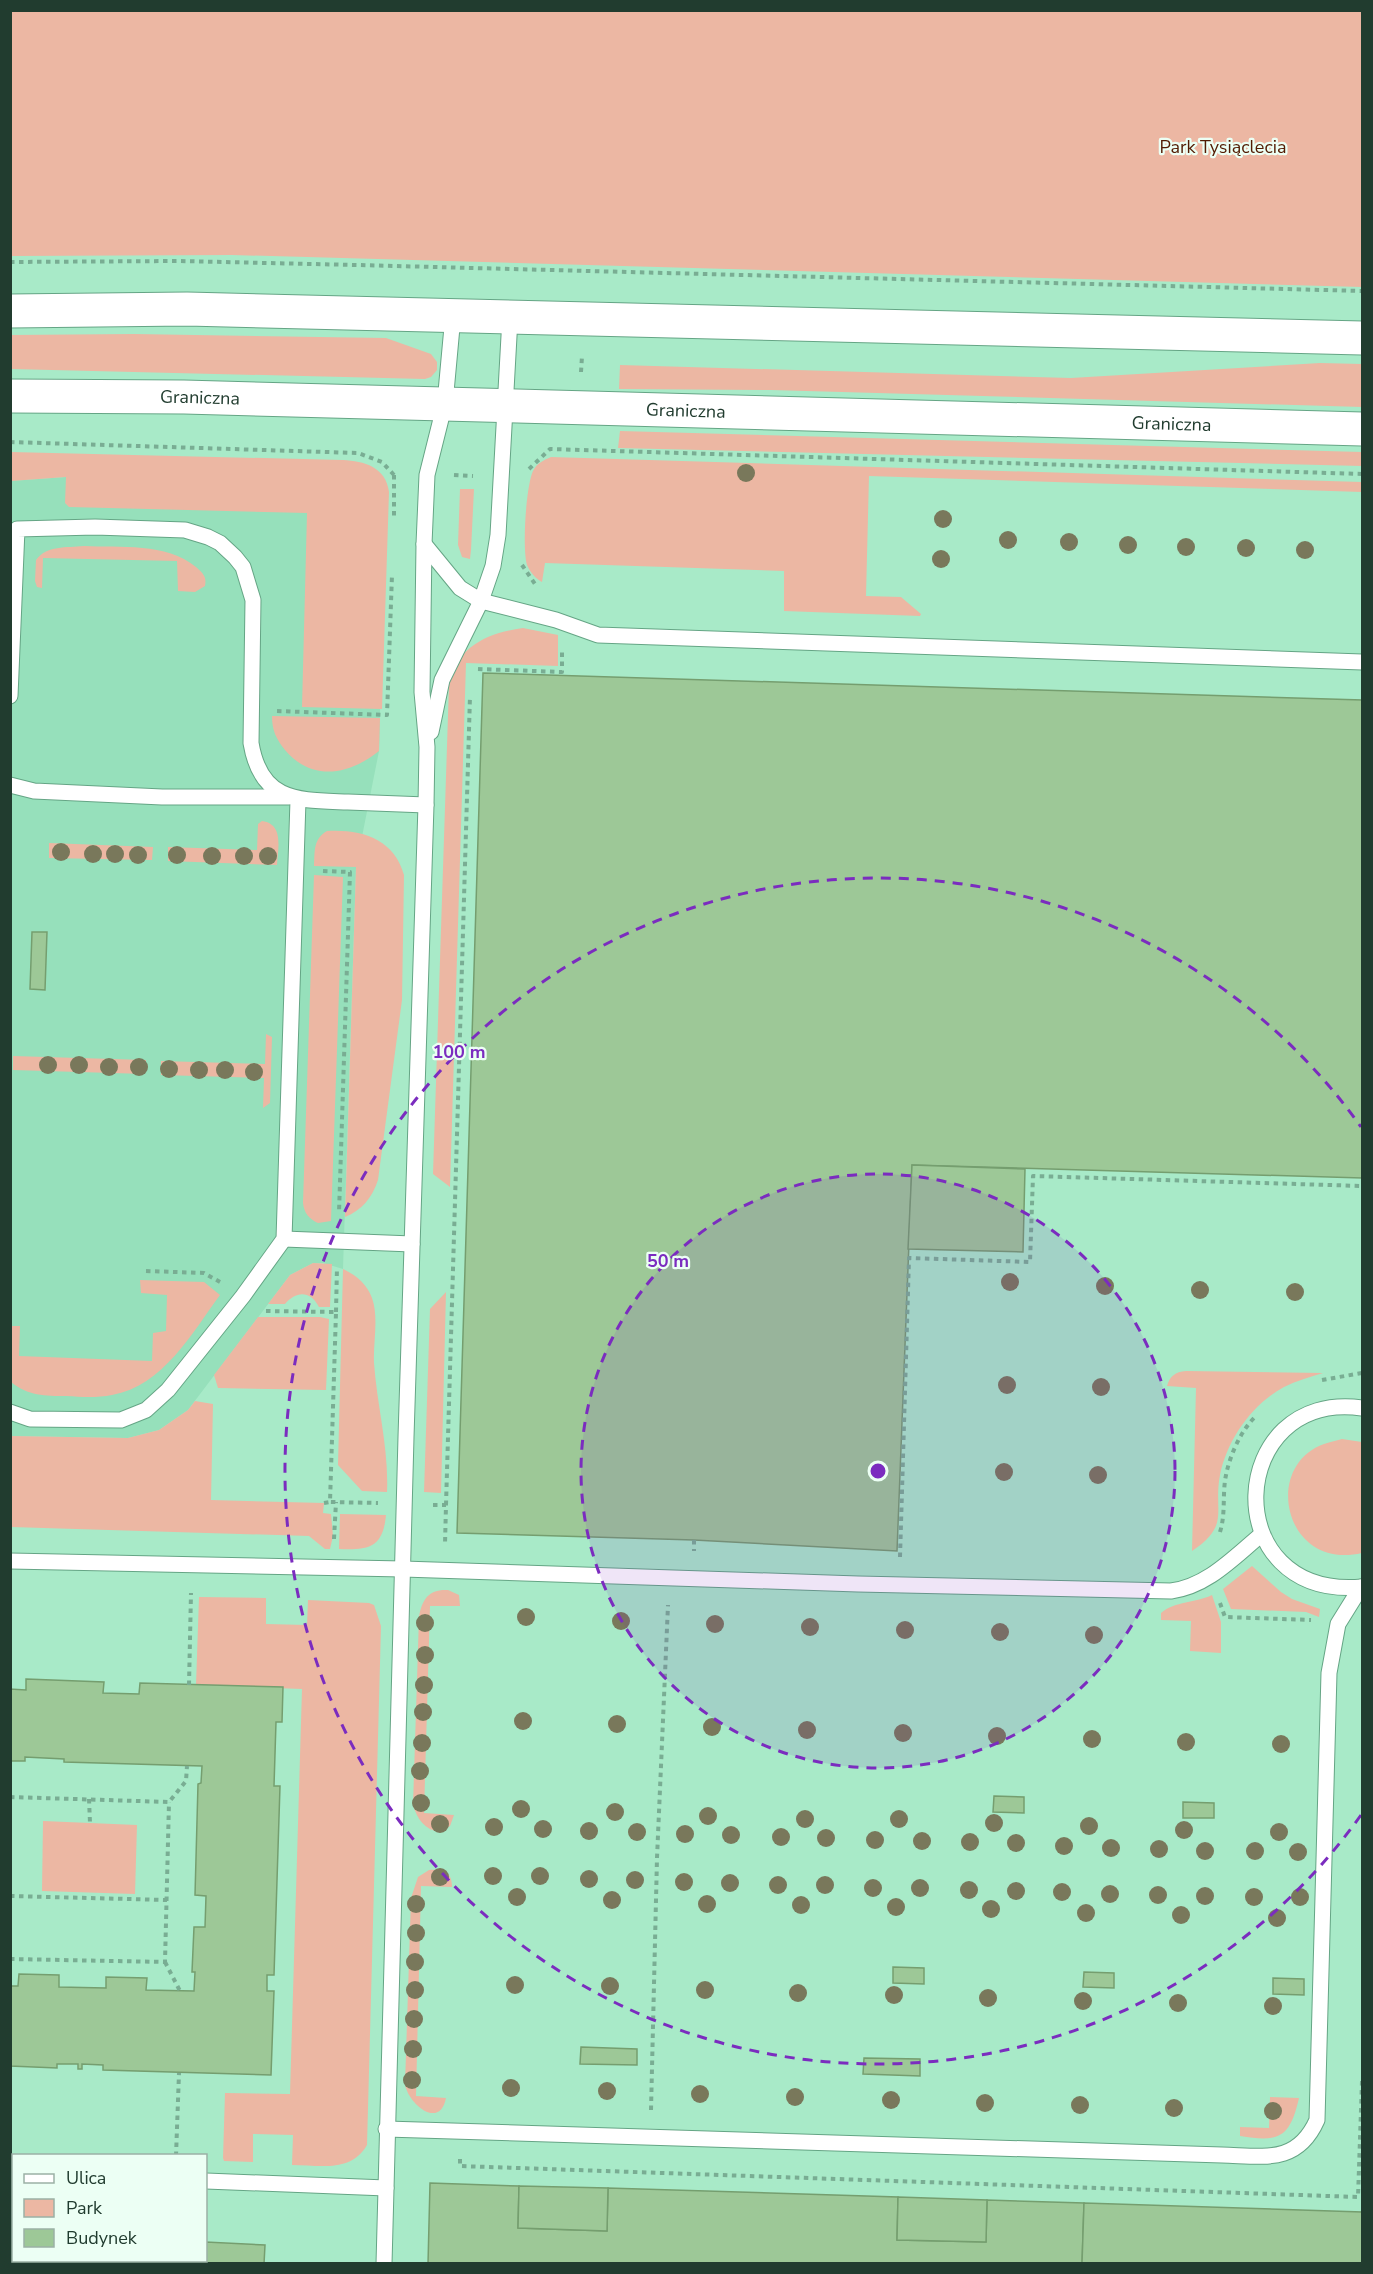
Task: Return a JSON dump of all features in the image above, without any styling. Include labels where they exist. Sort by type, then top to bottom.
[{"type":"main road","points":[[10,311],[187,309],[1362,338]]},
{"type":"main road","name":"Graniczna","points":[[10,396],[184,397],[580,406],[1362,429]]},
{"type":"lane","points":[[384,2264],[394,1850],[426,804],[427,747],[422,692],[424,544],[427,475],[445,403],[453,316]]},
{"type":"lane","points":[[427,747],[442,680],[481,601],[493,566],[498,535],[510,318]]},
{"type":"lane","points":[[10,696],[14,530],[95,527],[185,530],[208,537],[220,543],[243,567],[253,600],[251,743],[254,762],[264,778],[274,788],[294,799]]},
{"type":"lane","points":[[424,544],[460,588],[481,601],[598,635],[1362,662]]},
{"type":"lane","points":[[10,785],[34,791],[162,797],[426,804]]},
{"type":"lane","points":[[10,1412],[30,1419],[121,1420],[146,1410],[168,1390],[228,1315],[284,1239],[296,871],[294,799]]},
{"type":"lane","points":[[284,1239],[412,1244]]},
{"type":"lane","points":[[1362,1408],[1347,1406],[1321,1410],[1297,1420],[1278,1437],[1263,1458],[1256,1483],[1255,1509],[1262,1534],[1278,1559],[1302,1578],[1331,1588],[1362,1587]]},
{"type":"lane","points":[[10,1561],[403,1569],[858,1584],[1171,1591],[1185,1589],[1199,1583],[1262,1534]]},
{"type":"lane","points":[[386,2129],[1198,2155],[1279,2156],[1292,2150],[1312,2132],[1317,2120],[1329,1673],[1338,1624],[1362,1587]]},
{"type":"lane","points":[[207,2181],[386,2188]]},
{"type":"path","points":[[10,262],[178,261],[429,266],[1362,291]]},
{"type":"path","points":[[577,449],[584,319]]},
{"type":"path","points":[[10,442],[358,453],[382,462],[394,475],[394,520]]},
{"type":"path","points":[[394,475],[523,475],[550,449],[1362,474]]},
{"type":"path","points":[[471,669],[562,672],[562,598],[547,594],[532,582],[522,566],[521,556]]},
{"type":"path","points":[[251,710],[387,715],[393,566]]},
{"type":"path","points":[[457,1544],[445,1544],[470,693]]},
{"type":"path","points":[[296,871],[350,872],[339,1218]]},
{"type":"path","points":[[896,1559],[900,1559],[909,1258],[1030,1262],[1033,1176],[1362,1186]]},
{"type":"path","points":[[330,1502],[337,1267]]},
{"type":"path","points":[[146,1271],[204,1273],[225,1286]]},
{"type":"path","points":[[266,1311],[336,1312]]},
{"type":"path","points":[[324,1503],[446,1505]]},
{"type":"path","points":[[694,1540],[694,1551],[706,1552]]},
{"type":"path","points":[[650,2137],[657,1858],[669,1577]]},
{"type":"path","points":[[189,1685],[192,1588]]},
{"type":"path","points":[[1220,1601],[1225,1617],[1318,1620]]},
{"type":"path","points":[[180,1991],[165,1962],[169,1802],[186,1781],[187,1766]]},
{"type":"path","points":[[10,1797],[169,1802]]},
{"type":"path","points":[[89,1799],[90,1823]]},
{"type":"path","points":[[10,1896],[167,1900]]},
{"type":"path","points":[[10,1959],[165,1962]]},
{"type":"path","points":[[176,2154],[179,2073]]},
{"type":"shaded area","points":[[66,477],[386,487],[379,751],[356,867],[343,1269],[323,1263],[313,1263],[290,1275],[188,1410],[159,1430],[128,1438],[11,1436],[11,481]]},
{"type":"green space","name":"Park Tysiąclecia","points":[[10,11],[1362,11],[1362,287],[232,255],[11,256]]},
{"type":"green space","points":[[134,334],[386,338],[431,354],[437,362],[437,370],[431,377],[425,379],[11,369],[11,335]]},
{"type":"green space","points":[[1320,363],[1362,364],[1362,407],[771,390],[619,389],[620,365],[1071,378]]},
{"type":"green space","points":[[620,431],[1362,452],[1362,466],[618,448]]},
{"type":"green space","points":[[11,452],[343,460],[366,464],[379,471],[387,483],[389,492],[382,709],[302,707],[307,513],[69,507],[65,503],[66,477],[11,481]]},
{"type":"green space","points":[[551,457],[1362,482],[1362,492],[869,476],[866,596],[901,597],[921,614],[920,616],[784,611],[784,571],[545,563],[542,582],[540,581],[527,565],[525,532],[527,503],[533,471],[539,464]]},
{"type":"green space","points":[[460,489],[474,489],[470,559],[462,557],[458,545]]},
{"type":"green space","points":[[84,546],[142,548],[171,553],[198,569],[205,578],[205,586],[195,592],[178,591],[177,561],[43,558],[42,588],[37,587],[36,560],[40,555],[57,548]]},
{"type":"green space","points":[[523,628],[558,635],[558,666],[466,663],[450,1187],[433,1174],[449,685],[458,661],[475,644],[497,634]]},
{"type":"green space","points":[[272,716],[380,718],[379,751],[343,770],[319,771],[307,767],[285,750],[277,738]]},
{"type":"green space","points":[[262,821],[269,823],[277,832],[277,865],[168,861],[168,847],[257,850],[258,824]]},
{"type":"green space","points":[[327,831],[352,832],[375,839],[393,853],[404,875],[402,1000],[378,1180],[366,1203],[345,1217],[356,867],[314,866],[317,842]]},
{"type":"green space","points":[[49,843],[153,847],[152,860],[49,858]]},
{"type":"green space","points":[[314,875],[343,877],[331,1221],[318,1223],[312,1220],[304,1210],[303,1203]]},
{"type":"green space","points":[[266,1034],[272,1037],[270,1103],[263,1108],[264,1078],[161,1075],[161,1061],[265,1064]]},
{"type":"green space","points":[[13,1056],[146,1060],[145,1074],[13,1070]]},
{"type":"green space","points":[[313,1263],[332,1264],[330,1307],[319,1307],[315,1301],[303,1294],[285,1304],[268,1304],[290,1275]]},
{"type":"green space","points":[[343,1269],[364,1284],[374,1306],[374,1363],[385,1443],[387,1492],[362,1491],[338,1465]]},
{"type":"green space","points":[[140,1280],[204,1282],[220,1295],[175,1356],[146,1381],[130,1390],[101,1397],[37,1394],[17,1387],[11,1382],[11,1326],[20,1326],[19,1356],[152,1361],[153,1333],[166,1331],[167,1295],[141,1293]]},
{"type":"green space","points":[[446,1292],[441,1493],[424,1492],[430,1309]]},
{"type":"green space","points":[[258,1317],[329,1319],[326,1390],[218,1388],[214,1375]]},
{"type":"green space","points":[[1186,1371],[1323,1373],[1293,1383],[1272,1394],[1243,1424],[1223,1462],[1218,1488],[1216,1525],[1204,1542],[1192,1551],[1196,1388],[1167,1386],[1174,1375]]},
{"type":"green space","points":[[195,1401],[213,1404],[211,1500],[324,1503],[323,1513],[331,1514],[333,1536],[330,1549],[325,1549],[309,1536],[11,1527],[11,1436],[128,1438],[159,1430],[188,1410]]},
{"type":"green space","points":[[1342,1439],[1362,1442],[1362,1553],[1335,1554],[1314,1547],[1299,1532],[1290,1514],[1288,1493],[1293,1473],[1305,1456],[1324,1444]]},
{"type":"green space","points":[[340,1514],[386,1515],[381,1535],[377,1541],[365,1548],[339,1549]]},
{"type":"green space","points":[[1252,1566],[1292,1599],[1320,1609],[1319,1617],[1306,1612],[1231,1609],[1223,1589]]},
{"type":"green space","points":[[448,1590],[459,1595],[460,1606],[430,1606],[424,1813],[454,1815],[450,1826],[440,1832],[422,1823],[413,1805],[419,1617],[424,1600],[431,1593]]},
{"type":"green space","points":[[1212,1595],[1221,1622],[1221,1653],[1190,1651],[1191,1621],[1161,1620],[1161,1613],[1173,1606]]},
{"type":"green space","points":[[199,1597],[266,1598],[266,1624],[307,1625],[308,1600],[369,1603],[374,1605],[381,1626],[367,2145],[360,2154],[344,2164],[334,2166],[292,2165],[293,2135],[253,2134],[253,2162],[224,2161],[223,2158],[225,2093],[290,2094],[302,1689],[196,1685]]},
{"type":"green space","points":[[43,1821],[137,1825],[135,1894],[42,1891]]},
{"type":"green space","points":[[429,1870],[446,1872],[452,1882],[452,1887],[421,1886],[416,2096],[446,2098],[443,2107],[438,2112],[432,2113],[419,2107],[405,2085],[411,1898],[418,1877]]},
{"type":"green space","points":[[1270,2097],[1299,2098],[1296,2111],[1287,2129],[1274,2137],[1240,2136],[1240,2127],[1269,2128]]},
{"type":"building","points":[[483,673],[1362,700],[1362,1178],[912,1165],[897,1551],[694,1540],[457,1533]]},
{"type":"building","points":[[32,932],[47,932],[45,990],[30,989]]},
{"type":"building","points":[[912,1165],[1025,1169],[1023,1252],[908,1249]]},
{"type":"building","points":[[26,1679],[104,1682],[103,1693],[139,1694],[140,1683],[283,1687],[282,1722],[276,1722],[274,1786],[280,1786],[274,1975],[267,1975],[267,1991],[274,1991],[271,2075],[103,2070],[103,2065],[82,2064],[82,2069],[78,2069],[78,2064],[57,2064],[57,2068],[10,2066],[10,1986],[18,1986],[19,1974],[59,1975],[59,1987],[106,1988],[106,1977],[147,1978],[146,1990],[194,1991],[195,1972],[192,1972],[194,1927],[205,1927],[206,1896],[195,1895],[198,1784],[201,1783],[202,1766],[64,1762],[64,1759],[25,1757],[25,1761],[10,1761],[10,1689],[26,1690]]},
{"type":"building","points":[[994,1796],[1024,1797],[1024,1813],[993,1812]]},
{"type":"building","points":[[1183,1802],[1214,1803],[1214,1818],[1183,1818]]},
{"type":"building","points":[[893,1967],[924,1968],[924,1984],[893,1983]]},
{"type":"building","points":[[1084,1972],[1114,1973],[1114,1988],[1083,1987]]},
{"type":"building","points":[[1273,1978],[1304,1979],[1304,1995],[1273,1994]]},
{"type":"building","points":[[581,2047],[637,2049],[637,2065],[580,2064]]},
{"type":"building","points":[[864,2058],[920,2059],[920,2076],[863,2074]]},
{"type":"building","points":[[430,2183],[519,2186],[518,2228],[607,2231],[608,2188],[898,2197],[897,2240],[986,2242],[987,2200],[1084,2203],[1082,2264],[428,2264]]},
{"type":"building","points":[[519,2186],[608,2188],[607,2231],[518,2228]]},
{"type":"building","points":[[898,2197],[987,2200],[986,2242],[897,2240]]},
{"type":"building","points":[[1084,2203],[1362,2212],[1362,2264],[1082,2264]]},
{"type":"building","points":[[10,2236],[12,2236],[12,2262],[207,2262],[207,2242],[265,2245],[264,2264],[10,2264]]}]
